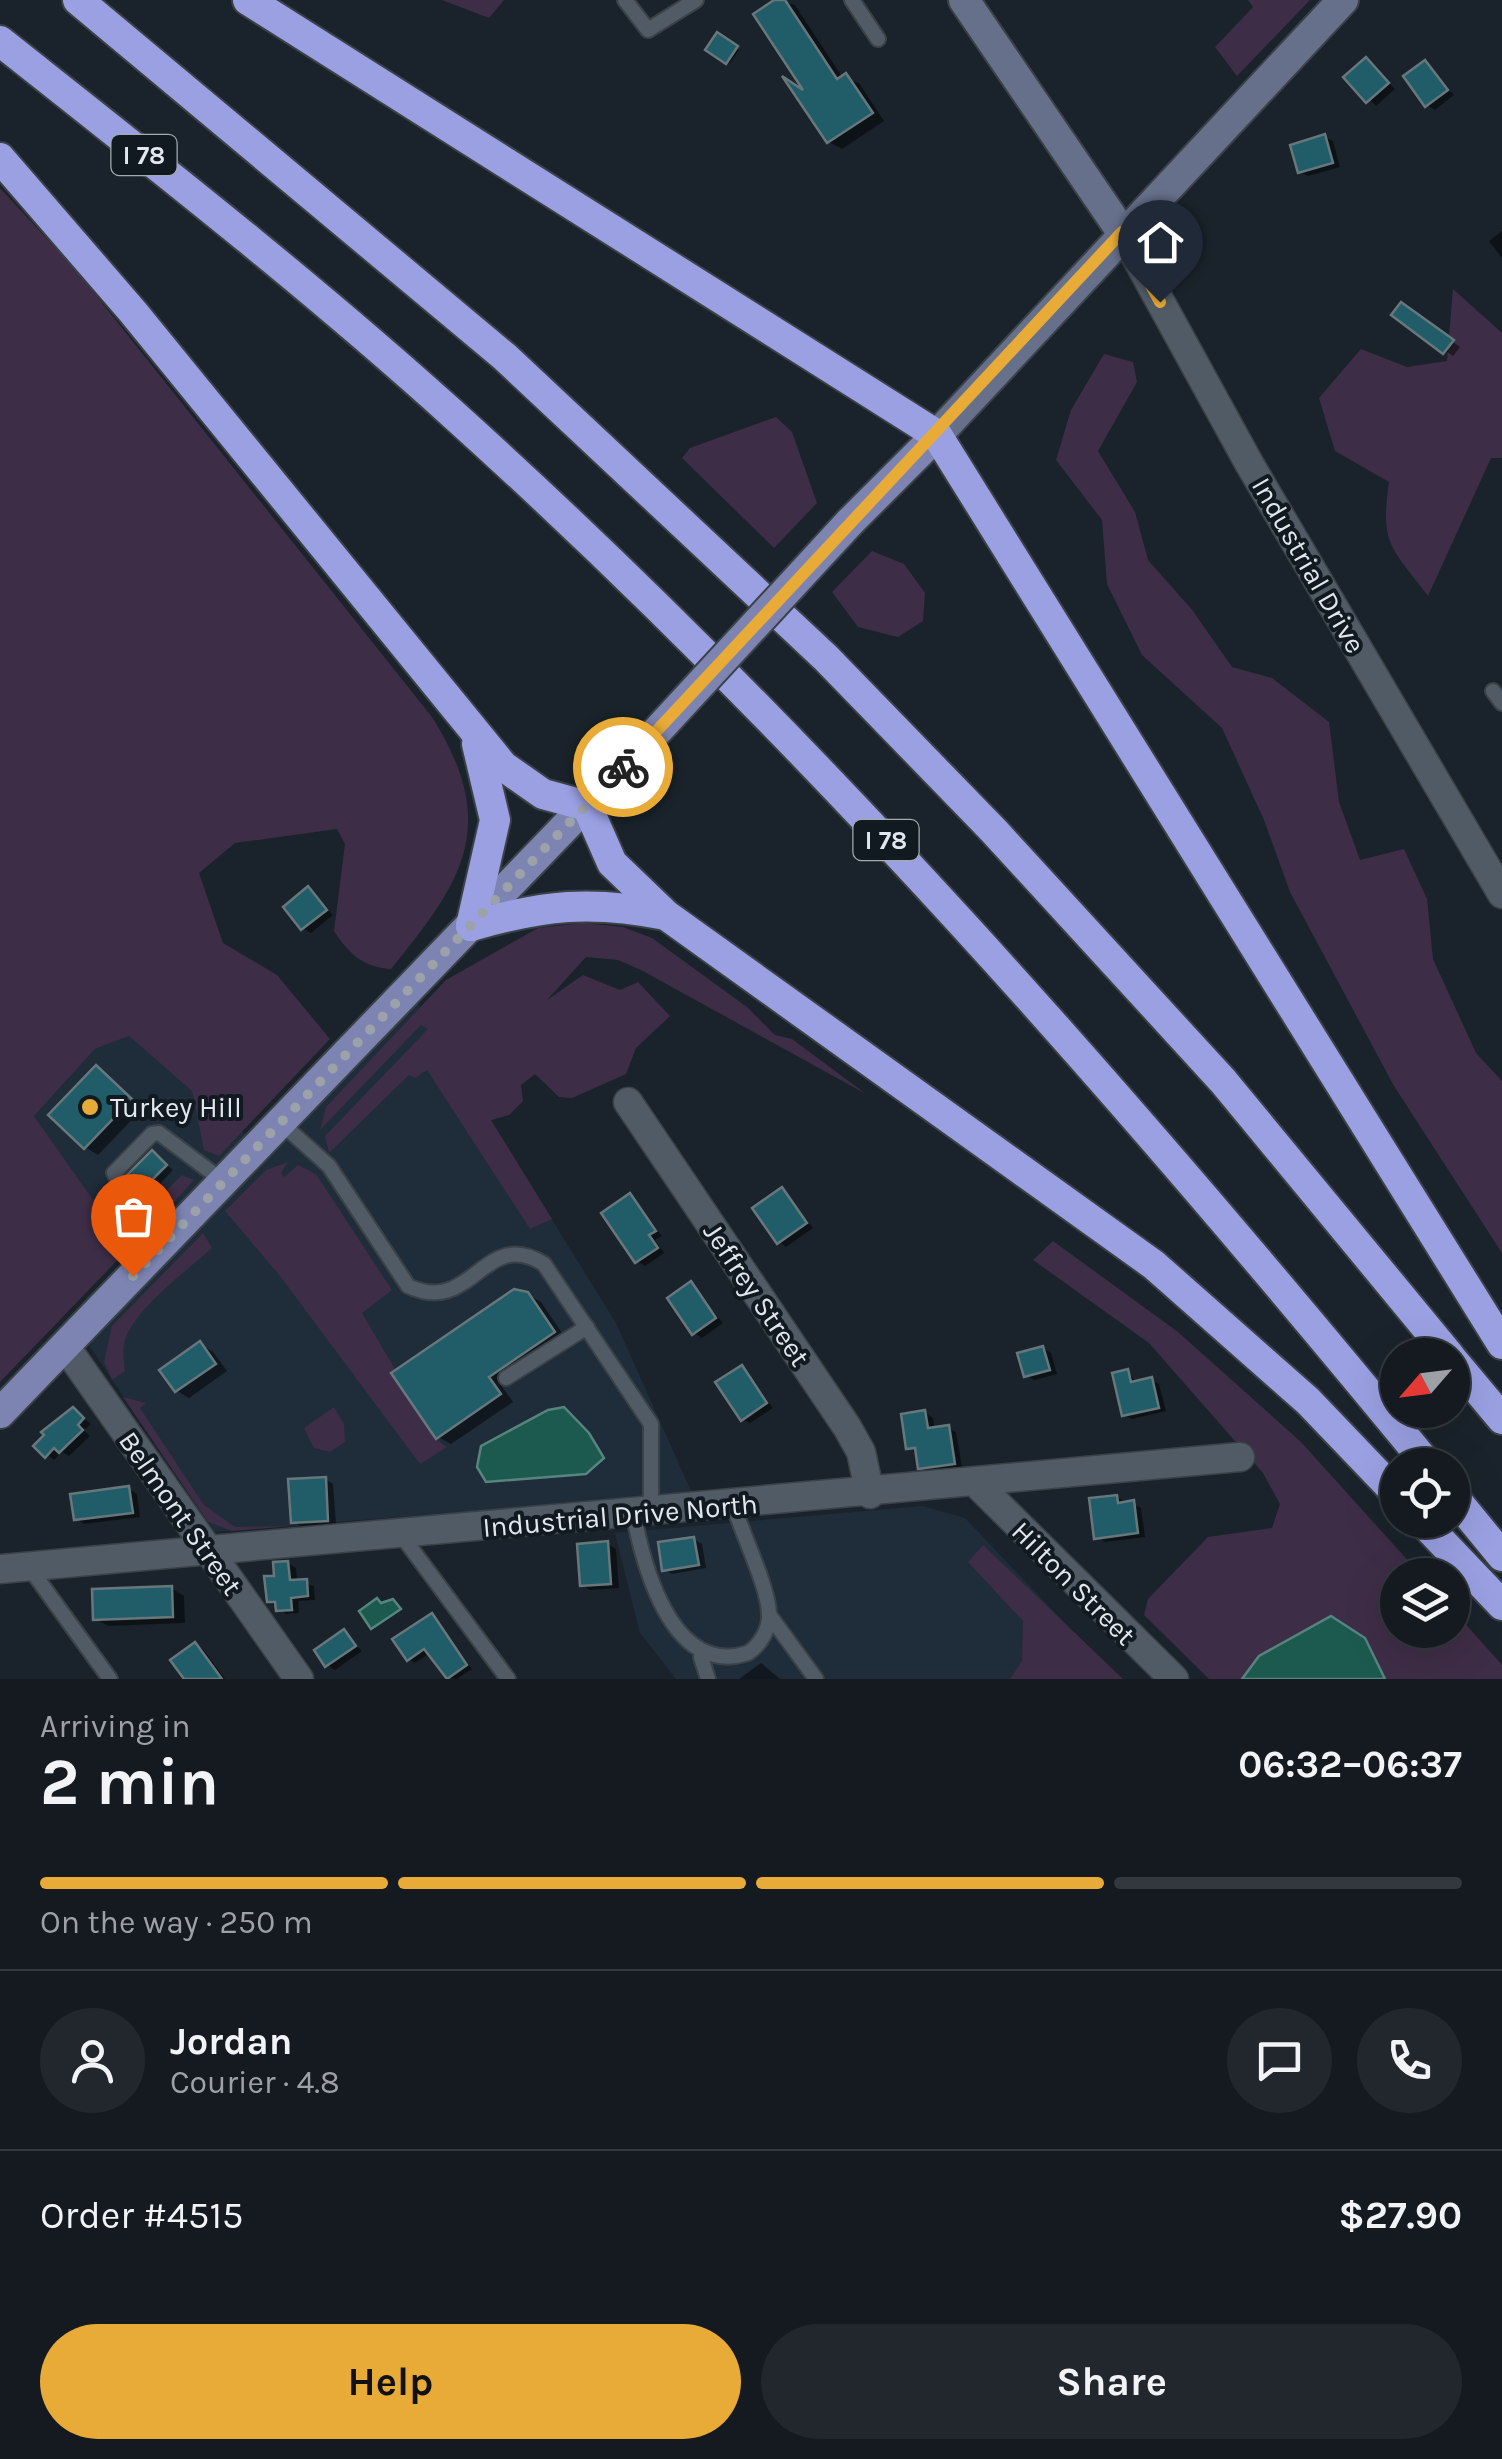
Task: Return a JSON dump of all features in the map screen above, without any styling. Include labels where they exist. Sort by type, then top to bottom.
[{"type":"highway","points":[[78,0],[505,357],[826,658],[994,831],[1223,1081],[1435,1338]]},
{"type":"highway","points":[[248,0],[937,435],[1502,1344]]},
{"type":"highway","name":"I 78","points":[[0,41],[288,270],[444,406],[824,775],[1036,1001],[1262,1262],[1414,1448]]},
{"type":"highway","points":[[0,158],[133,312],[467,723],[522,783],[587,806],[612,863],[666,914],[1154,1265],[1308,1401],[1380,1476]]},
{"type":"highway","points":[[467,723],[480,750],[495,814],[489,861],[471,926],[563,904],[605,904],[666,914]]},
{"type":"highway","points":[[1470,1380],[1502,1419]]},
{"type":"highway","points":[[1470,1517],[1502,1556]]},
{"type":"highway","points":[[1438,1538],[1502,1605]]},
{"type":"main road","points":[[964,0],[1122,232]]},
{"type":"main road","points":[[0,1413],[587,806],[849,522],[937,435],[1122,232],[1343,0]]},
{"type":"street","name":"Industrial Drive","points":[[1122,232],[1250,465],[1502,894]]},
{"type":"street","name":"Jeffrey Street","points":[[628,1102],[847,1428],[861,1452],[870,1494]]},
{"type":"street","name":"Belmont Street","points":[[65,1346],[206,1552],[299,1679]]},
{"type":"street","name":"Industrial Drive North","points":[[0,1569],[870,1494],[1240,1457]]},
{"type":"street","name":"Hilton Street","points":[[977,1484],[1174,1679]]},
{"type":"lane","points":[[625,0],[648,30],[696,0]]},
{"type":"lane","points":[[852,0],[878,40]]},
{"type":"lane","points":[[280,1122],[329,1166],[408,1286],[429,1296],[444,1294],[507,1254],[520,1252],[544,1264],[651,1424],[642,1511],[650,1588],[663,1618],[679,1642],[701,1658],[717,1662],[752,1650],[764,1637],[770,1616]]},
{"type":"lane","points":[[156,1252],[114,1173],[152,1134],[159,1133],[224,1182]]},
{"type":"lane","points":[[506,1378],[587,1327]]},
{"type":"lane","points":[[733,1504],[770,1616],[816,1679]]},
{"type":"lane","points":[[402,1536],[508,1679]]},
{"type":"lane","points":[[29,1566],[110,1679]]},
{"type":"lane","points":[[701,1658],[708,1679]]},
{"type":"shaded area","points":[[442,0],[504,0],[489,18]]},
{"type":"shaded area","points":[[1248,0],[1310,0],[1237,76],[1215,47],[1253,7]]},
{"type":"shaded area","points":[[0,188],[75,269],[432,717],[453,755],[465,789],[468,821],[454,879],[391,969],[358,958],[334,931],[345,844],[337,829],[235,843],[199,873],[223,943],[277,975],[330,1039],[219,1156],[204,1150],[192,1091],[129,1036],[95,1049],[34,1116],[98,1207],[128,1227],[133,1244],[0,1382]]},
{"type":"shaded area","points":[[1453,289],[1502,333],[1502,458],[1491,458],[1428,596],[1391,544],[1386,520],[1389,482],[1335,451],[1319,398],[1361,349],[1407,367],[1447,361]]},
{"type":"shaded area","points":[[1104,354],[1133,362],[1137,382],[1098,451],[1135,512],[1148,560],[1193,611],[1232,667],[1272,678],[1329,722],[1339,802],[1360,860],[1404,849],[1427,899],[1433,959],[1476,1053],[1502,1081],[1502,1253],[1394,1086],[1290,892],[1264,820],[1222,728],[1142,655],[1107,584],[1102,520],[1056,460],[1071,410]]},
{"type":"shaded area","points":[[776,417],[792,432],[817,503],[774,548],[682,458],[690,448]]},
{"type":"shaded area","points":[[872,551],[904,564],[925,593],[923,621],[898,637],[858,627],[832,592]]},
{"type":"shaded area","points":[[583,923],[623,927],[652,938],[747,1007],[775,1035],[792,1039],[866,1094],[641,970],[618,960],[586,957],[547,1000],[583,975],[620,990],[638,982],[670,1016],[636,1048],[626,1074],[572,1098],[559,1097],[535,1074],[521,1085],[523,1101],[509,1115],[491,1120],[552,1219],[530,1229],[427,1070],[415,1078],[409,1075],[329,1153],[325,1136],[428,1029],[421,1025],[320,1130],[326,1107],[446,980],[538,928]]},
{"type":"shaded area","points":[[416,1000],[616,1323],[692,1493],[215,1532],[88,1344],[138,1284],[34,1116],[95,1049],[129,1036],[266,1152]]},
{"type":"shaded area","points":[[288,1162],[281,1173],[284,1177],[298,1165],[316,1174],[392,1290],[362,1313],[436,1439],[447,1447],[420,1464],[280,1276],[225,1211],[266,1170]]},
{"type":"shaded area","points":[[182,1175],[194,1180],[160,1217],[153,1214],[155,1202]]},
{"type":"shaded area","points":[[203,1233],[212,1248],[140,1315],[125,1340],[125,1371],[112,1380],[104,1362],[112,1326]]},
{"type":"shaded area","points":[[1053,1241],[1178,1332],[1301,1442],[1380,1530],[1380,1538],[1388,1538],[1406,1558],[1380,1558],[1380,1648],[1470,1648],[1470,1629],[1502,1665],[1502,1679],[1209,1679],[1144,1615],[1148,1599],[1208,1537],[1272,1528],[1280,1504],[1263,1473],[1149,1343],[1033,1260]]},
{"type":"shaded area","points":[[123,1397],[146,1403],[140,1408],[204,1505],[235,1527],[291,1526],[232,1531],[208,1522]]},
{"type":"shaded area","points":[[334,1407],[344,1424],[345,1442],[330,1452],[314,1448],[304,1428]]},
{"type":"shaded area","points":[[564,1407],[589,1433],[604,1458],[586,1474],[486,1482],[477,1467],[481,1446],[548,1410]]},
{"type":"shaded area","points":[[923,1506],[965,1518],[1118,1679],[676,1679],[640,1633],[615,1533]]},
{"type":"shaded area","points":[[983,1545],[1123,1679],[1010,1679],[1022,1661],[1023,1621],[968,1562]]},
{"type":"shaded area","points":[[377,1598],[381,1603],[393,1599],[401,1609],[371,1629],[359,1611]]},
{"type":"shaded area","points":[[1331,1616],[1365,1638],[1385,1679],[1242,1679],[1259,1656]]},
{"type":"building","points":[[774,0],[785,0],[837,79],[846,73],[873,113],[827,143],[782,76],[803,90],[753,14]]},
{"type":"building","points":[[717,32],[738,46],[726,64],[705,50]]},
{"type":"building","points":[[1366,57],[1389,83],[1366,103],[1343,77]]},
{"type":"building","points":[[1425,60],[1448,90],[1425,107],[1403,76]]},
{"type":"building","points":[[1325,134],[1333,163],[1298,173],[1290,145]]},
{"type":"building","points":[[1401,302],[1454,340],[1443,354],[1391,315]]},
{"type":"building","points":[[308,886],[327,910],[301,930],[283,907]]},
{"type":"building","name":"Turkey Hill","points":[[96,1065],[132,1099],[84,1149],[48,1115]]},
{"type":"building","name":"Turkey Hill","points":[[152,1150],[167,1165],[141,1191],[127,1175]]},
{"type":"building","points":[[782,1187],[807,1223],[777,1244],[752,1208]]},
{"type":"building","points":[[630,1193],[656,1231],[649,1235],[658,1248],[635,1263],[601,1213]]},
{"type":"building","points":[[691,1281],[716,1318],[692,1335],[667,1298]]},
{"type":"building","points":[[514,1289],[528,1292],[555,1332],[489,1377],[501,1394],[436,1439],[391,1373]]},
{"type":"building","points":[[200,1341],[216,1364],[175,1392],[159,1370]]},
{"type":"building","points":[[1043,1346],[1050,1370],[1024,1377],[1017,1353]]},
{"type":"building","points":[[742,1365],[767,1403],[741,1421],[715,1382]]},
{"type":"building","points":[[1128,1369],[1131,1382],[1152,1377],[1159,1408],[1122,1416],[1112,1373]]},
{"type":"building","points":[[73,1407],[84,1418],[78,1425],[83,1430],[59,1453],[54,1448],[45,1458],[33,1446],[44,1435],[41,1432]]},
{"type":"building","points":[[925,1410],[928,1428],[949,1425],[955,1464],[918,1469],[915,1448],[906,1449],[901,1414]]},
{"type":"building","points":[[326,1477],[328,1521],[291,1523],[288,1479]]},
{"type":"building","points":[[129,1486],[133,1513],[74,1520],[70,1494]]},
{"type":"building","points":[[1117,1495],[1118,1503],[1134,1500],[1138,1533],[1094,1539],[1089,1498]]},
{"type":"building","points":[[694,1537],[699,1565],[662,1571],[658,1542]]},
{"type":"building","points":[[608,1541],[611,1584],[580,1586],[577,1544]]},
{"type":"building","points":[[288,1561],[290,1580],[307,1579],[308,1596],[291,1598],[292,1610],[276,1611],[275,1602],[267,1602],[264,1576],[274,1576],[273,1562]]},
{"type":"building","points":[[172,1586],[173,1617],[93,1620],[92,1589]]},
{"type":"building","points":[[432,1613],[467,1665],[447,1679],[424,1649],[407,1661],[392,1639]]},
{"type":"building","points":[[344,1629],[356,1646],[325,1667],[314,1650]]},
{"type":"building","points":[[195,1642],[222,1679],[184,1679],[170,1660]]},
{"type":"way so far","points":[[133,1276],[623,767]]},
{"type":"place","name":"Turkey Hill","points":[[90,1107]]},
{"type":"route","points":[[623,767],[849,522],[937,435],[1122,232],[1160,302]]}]
